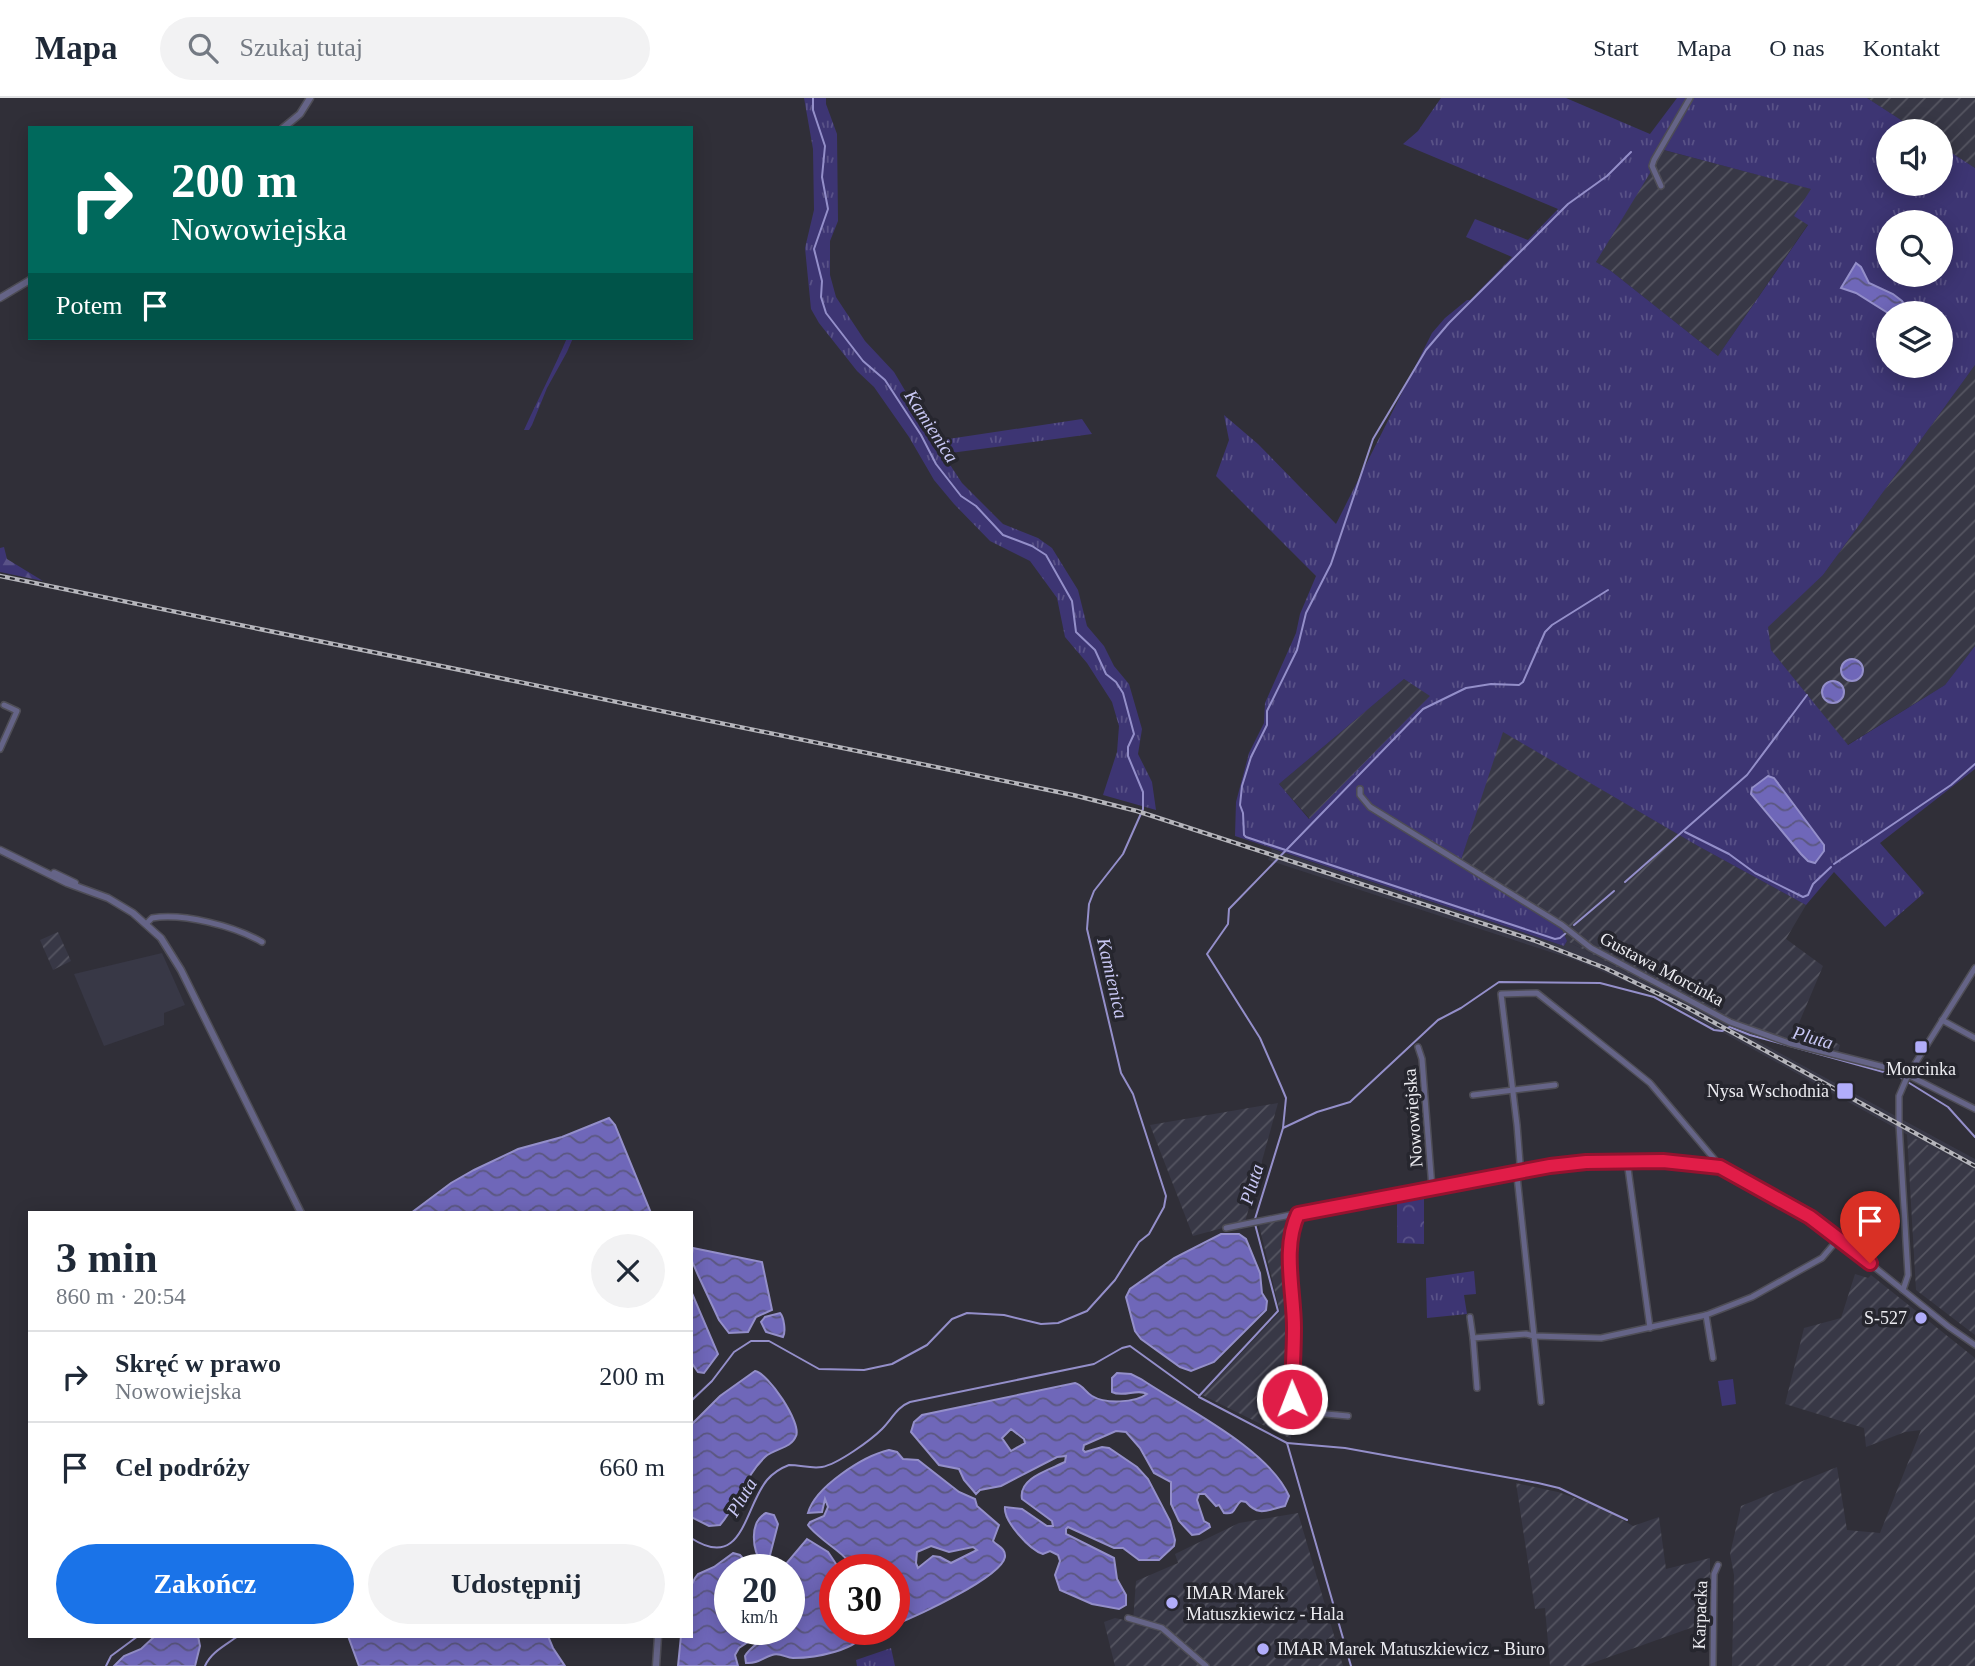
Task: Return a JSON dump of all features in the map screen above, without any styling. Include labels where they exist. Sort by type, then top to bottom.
[{"type":"street","points":[[285,126],[300,114],[310,98]]},
{"type":"street","points":[[1661,186],[1652,166],[1690,98]]},
{"type":"street","points":[[0,298],[28,281]]},
{"type":"street","points":[[0,749],[17,710],[4,705]]},
{"type":"street","name":"Gustawa Morcinka","points":[[1360,789],[1360,795],[1370,807],[1562,925],[1591,948],[1730,1022],[1789,1043],[1900,1071],[1907,1078],[1975,1109]]},
{"type":"street","points":[[0,850],[118,904],[147,923],[166,945],[181,970],[300,1211]]},
{"type":"street","points":[[147,923],[152,918],[174,917],[229,928],[262,942]]},
{"type":"street","points":[[1903,1290],[1908,1275],[1898,1107],[1907,1078],[1975,968]]},
{"type":"street","points":[[1541,1402],[1518,1171],[1517,1125],[1501,994],[1537,993],[1650,1083],[1720,1167]]},
{"type":"street","points":[[1942,1020],[1975,1038]]},
{"type":"street","name":"Nowowiejska","points":[[1418,1047],[1422,1059],[1432,1188]]},
{"type":"street","points":[[1473,1095],[1555,1085]]},
{"type":"street","points":[[1627,1161],[1650,1328]]},
{"type":"street","name":"Nowowiejska","points":[[1226,1228],[1518,1171],[1586,1162],[1663,1161],[1720,1167],[1794,1208],[1839,1238],[1975,1345]]},
{"type":"street","points":[[1298,1214],[1291,1229],[1290,1247],[1294,1329],[1293,1410],[1348,1416]]},
{"type":"street","points":[[1473,1338],[1526,1334],[1601,1338],[1706,1315],[1752,1297],[1822,1258],[1839,1238]]},
{"type":"street","points":[[1706,1315],[1713,1358]]},
{"type":"street","points":[[1470,1317],[1477,1388]]},
{"type":"street","name":"Karpacka","points":[[1713,1666],[1714,1574],[1718,1565]]},
{"type":"street","points":[[1128,1618],[1162,1629],[1206,1666]]},
{"type":"street","points":[[656,1666],[658,1638]]},
{"type":"shaded area","points":[[1867,98],[1975,98],[1975,168],[1953,154],[1953,119],[1899,119]]},
{"type":"shaded area","points":[[1663,150],[1812,189],[1808,224],[1718,356],[1596,262]]},
{"type":"shaded area","points":[[1975,365],[1975,646],[1945,685],[1847,745],[1771,650],[1767,627],[1823,575]]},
{"type":"shaded area","points":[[1404,679],[1431,696],[1310,819],[1279,784]]},
{"type":"shaded area","points":[[1502,731],[1698,846],[1806,905],[1786,939],[1823,966],[1799,1023],[1840,1045],[1838,1052],[1721,1021],[1567,941],[1562,929],[1459,866]]},
{"type":"shaded area","points":[[1272,849],[1564,946],[1567,941],[1975,1159],[1975,1170],[1646,990],[1575,960],[1268,860]]},
{"type":"shaded area","points":[[58,932],[71,961],[53,970],[40,940]]},
{"type":"shaded area","points":[[162,953],[185,1005],[164,1013],[164,1025],[104,1046],[74,974]]},
{"type":"shaded area","points":[[1278,1103],[1245,1222],[1193,1236],[1150,1125]]},
{"type":"shaded area","points":[[1907,1134],[1975,1170],[1975,1335],[1916,1290]]},
{"type":"shaded area","points":[[1287,1219],[1291,1439],[1202,1395],[1280,1312],[1259,1225]]},
{"type":"shaded area","points":[[1855,1274],[1868,1278],[1871,1275],[1975,1358],[1975,1666],[1732,1666],[1734,1575],[1730,1554],[1741,1506],[1837,1467],[1847,1530],[1880,1533],[1921,1430],[1905,1432],[1866,1447],[1864,1428],[1785,1404],[1804,1328],[1841,1318]]},
{"type":"shaded area","points":[[1516,1483],[1558,1492],[1600,1507],[1633,1526],[1659,1517],[1666,1569],[1710,1558],[1710,1621],[1584,1666],[1550,1666],[1545,1608],[1535,1609]]},
{"type":"shaded area","points":[[1298,1513],[1343,1666],[1115,1666],[1104,1622],[1115,1618],[1133,1622],[1136,1581],[1178,1563],[1175,1554],[1239,1523]]},
{"type":"green space","points":[[804,98],[826,98],[837,134],[838,221],[830,241],[830,275],[836,297],[865,341],[894,372],[935,441],[1082,419],[1092,434],[943,454],[962,483],[1003,524],[1038,538],[1052,548],[1078,590],[1087,626],[1129,684],[1142,729],[1138,754],[1152,782],[1156,810],[1103,795],[1117,752],[1119,726],[1112,702],[1087,663],[1065,637],[1057,598],[1030,561],[990,541],[954,504],[934,480],[909,437],[874,387],[857,371],[811,309],[805,248],[814,210],[813,149]]},
{"type":"green space","points":[[1441,98],[1566,98],[1650,134],[1677,98],[1867,98],[1899,119],[1876,119],[1876,196],[1953,196],[1953,154],[1975,168],[1975,365],[1823,575],[1768,627],[1771,650],[1848,745],[1945,685],[1975,646],[1975,769],[1880,843],[1924,893],[1885,927],[1834,872],[1806,905],[1698,846],[1503,732],[1459,866],[1562,929],[1567,941],[1564,946],[1235,836],[1236,802],[1249,753],[1264,723],[1265,703],[1296,633],[1300,614],[1316,576],[1216,476],[1229,440],[1224,415],[1258,444],[1336,524],[1432,333],[1445,318],[1470,300],[1512,257],[1466,237],[1475,219],[1528,240],[1558,209],[1403,144],[1418,131]],"holes":[[[1664,150],[1811,189],[1794,216],[1808,225],[1718,356],[1596,262]],[[1404,679],[1430,696],[1309,819],[1279,784]]]},
{"type":"green space","points":[[566,340],[572,340],[547,388],[532,425],[529,430],[524,430]]},
{"type":"green space","points":[[4,547],[7,559],[43,581],[0,572],[0,548]]},
{"type":"green space","points":[[1424,1197],[1424,1244],[1397,1243],[1397,1202]]},
{"type":"green space","points":[[1474,1271],[1476,1294],[1464,1295],[1467,1314],[1427,1318],[1426,1278]]},
{"type":"green space","points":[[1733,1379],[1736,1404],[1722,1406],[1718,1381]]},
{"type":"green space","points":[[891,1648],[895,1666],[857,1666],[856,1660]]},
{"type":"water","points":[[1856,263],[1869,283],[1902,301],[1876,301],[1876,306],[1856,293],[1841,288]]},
{"type":"water","points":[[1852,659],[1860,662],[1863,670],[1860,678],[1852,681],[1844,678],[1841,670],[1844,662]]},
{"type":"water","points":[[1829,681],[1837,681],[1844,688],[1844,696],[1837,703],[1829,703],[1822,696],[1822,688]]},
{"type":"water","points":[[1768,776],[1774,778],[1824,845],[1824,851],[1815,863],[1808,861],[1801,854],[1751,794],[1752,788]]},
{"type":"water","points":[[609,1118],[615,1125],[650,1211],[414,1211],[451,1183],[474,1170],[518,1149],[562,1137]]},
{"type":"water","points":[[1221,1234],[1239,1234],[1246,1239],[1260,1273],[1262,1293],[1267,1301],[1266,1310],[1214,1362],[1191,1371],[1180,1367],[1141,1339],[1135,1331],[1126,1297],[1130,1289],[1174,1258]]},
{"type":"water","points":[[693,1248],[762,1262],[772,1310],[756,1317],[748,1332],[729,1333],[719,1320],[693,1263]]},
{"type":"water","points":[[693,1296],[718,1354],[704,1373],[698,1372],[693,1365]]},
{"type":"water","points":[[780,1313],[784,1325],[783,1337],[766,1332],[761,1322],[765,1317]]},
{"type":"water","points":[[755,1371],[761,1374],[783,1399],[794,1421],[796,1436],[790,1444],[765,1457],[720,1525],[709,1526],[693,1518],[693,1423],[720,1396]]},
{"type":"water","points":[[1117,1373],[1131,1374],[1223,1430],[1263,1462],[1278,1478],[1289,1496],[1285,1506],[1259,1511],[1241,1501],[1233,1512],[1224,1513],[1219,1505],[1216,1506],[1205,1494],[1199,1494],[1197,1500],[1204,1521],[1210,1527],[1192,1535],[1179,1521],[1171,1504],[1171,1482],[1154,1473],[1140,1448],[1126,1432],[1116,1431],[1084,1445],[1085,1452],[1102,1447],[1109,1448],[1137,1467],[1148,1479],[1170,1521],[1175,1540],[1174,1546],[1159,1560],[1139,1560],[1123,1548],[1114,1548],[1068,1527],[1066,1529],[1066,1534],[1114,1558],[1117,1579],[1126,1595],[1126,1605],[1119,1609],[1092,1604],[1060,1590],[1055,1575],[1060,1561],[1058,1555],[1050,1551],[1043,1554],[1031,1547],[1008,1520],[1005,1507],[1022,1509],[1047,1526],[1053,1526],[1052,1521],[1022,1499],[1022,1492],[1030,1480],[1065,1462],[1066,1456],[1057,1457],[1001,1486],[980,1490],[976,1494],[959,1469],[939,1465],[911,1432],[914,1422],[922,1415],[1075,1383],[1092,1396],[1104,1400],[1128,1401],[1147,1394],[1116,1394],[1112,1392],[1112,1378]],"holes":[[[1011,1429],[1024,1439],[1025,1443],[1011,1451],[1002,1438]]]},
{"type":"water","points":[[889,1450],[897,1452],[903,1459],[918,1460],[959,1492],[975,1499],[977,1506],[999,1525],[993,1541],[1005,1554],[1000,1566],[973,1586],[910,1618],[910,1554],[840,1554],[808,1525],[824,1516],[828,1507],[825,1499],[822,1512],[808,1513],[820,1493],[841,1474],[866,1459]],"holes":[[[931,1546],[949,1552],[973,1547],[977,1550],[951,1563],[933,1556],[918,1568],[916,1563],[917,1552]]]},
{"type":"water","points":[[766,1513],[774,1515],[778,1524],[770,1554],[758,1554],[754,1544],[755,1529]]},
{"type":"water","points":[[807,1539],[829,1554],[819,1554],[819,1645],[851,1645],[824,1655],[790,1658],[775,1654],[757,1662],[746,1663],[745,1656],[756,1645],[805,1645],[805,1554],[794,1554]]},
{"type":"water","points":[[714,1567],[714,1645],[744,1645],[735,1655],[738,1666],[678,1666],[681,1638],[693,1638],[693,1582],[698,1574]]},
{"type":"water","points":[[153,1638],[198,1638],[200,1646],[195,1666],[114,1666],[124,1656],[141,1649]]},
{"type":"water","points":[[349,1638],[549,1638],[565,1666],[359,1666]]},
{"type":"waterway","name":"Kamienica","points":[[693,1399],[712,1381],[734,1352],[751,1341],[769,1341],[819,1369],[864,1370],[892,1364],[927,1345],[952,1319],[967,1313],[1004,1315],[1041,1324],[1058,1323],[1087,1311],[1115,1280],[1139,1242],[1149,1234],[1164,1207],[1166,1196],[1133,1094],[1121,1073],[1087,929],[1089,904],[1094,891],[1123,854],[1143,809],[1143,792],[1128,756],[1128,747],[1134,734],[1123,693],[1116,682],[1106,674],[1095,650],[1076,632],[1072,601],[1046,555],[1032,546],[1003,535],[976,506],[961,496],[936,464],[921,435],[885,380],[863,361],[826,313],[814,249],[828,209],[822,177],[825,146],[813,110],[813,98]]},
{"type":"waterway","points":[[1566,933],[1555,939],[1246,837],[1240,805],[1242,786],[1251,757],[1267,725],[1267,711],[1297,650],[1306,613],[1331,564],[1373,439],[1426,350],[1449,323],[1568,204],[1607,176],[1631,152]]},
{"type":"waterway","points":[[1283,1128],[1286,1098],[1281,1086],[1260,1038],[1207,954],[1228,924],[1229,909],[1423,709],[1466,688],[1491,684],[1519,685],[1523,682],[1545,632],[1608,590]]},
{"type":"waterway","points":[[1625,882],[1747,775],[1807,695]]},
{"type":"waterway","points":[[1834,864],[1951,785],[1975,764]]},
{"type":"waterway","points":[[1685,832],[1729,854],[1755,873],[1803,897],[1808,895],[1813,884],[1831,867]]},
{"type":"waterway","points":[[1574,925],[1614,891]]},
{"type":"waterway","name":"Pluta","points":[[1255,1219],[1283,1128],[1317,1112],[1350,1102],[1438,1020],[1499,982],[1600,983],[1654,997],[1714,1030],[1722,1031],[1730,1027],[1898,1076],[1948,1107],[1975,1137]]},
{"type":"waterway","name":"Pluta","points":[[693,1539],[708,1546],[722,1547],[732,1542],[747,1520],[759,1492],[774,1473],[789,1465],[818,1467],[837,1461],[870,1439],[898,1410],[910,1402],[1094,1364],[1130,1346],[1199,1396],[1278,1311],[1255,1224]]},
{"type":"waterway","points":[[1199,1397],[1287,1443],[1351,1666]]},
{"type":"waterway","points":[[1287,1443],[1345,1448],[1538,1483],[1559,1488],[1627,1520]]},
{"type":"waterway","name":"Kamienica","points":[[106,1666],[111,1656],[135,1638]]},
{"type":"waterway","name":"Pluta","points":[[205,1666],[215,1653],[235,1638]]},
{"type":"railway","points":[[0,576],[1073,795],[1137,811],[1533,940],[1605,968],[1686,1007],[1975,1166]]},
{"type":"place","name":"Morcinka","points":[[1921,1047]]},
{"type":"place","name":"Nysa Wschodnia","points":[[1845,1091]]},
{"type":"place","name":"S-527","points":[[1921,1318]]},
{"type":"place","name":"IMAR Marek Matuszkiewicz - Hala","points":[[1172,1603]]},
{"type":"place","name":"IMAR Marek Matuszkiewicz - Biuro","points":[[1263,1649]]},
{"type":"route","points":[[1292,1399],[1294,1329],[1290,1247],[1291,1229],[1298,1214],[1550,1166],[1586,1162],[1663,1161],[1720,1167],[1810,1217],[1870,1263]]}]
